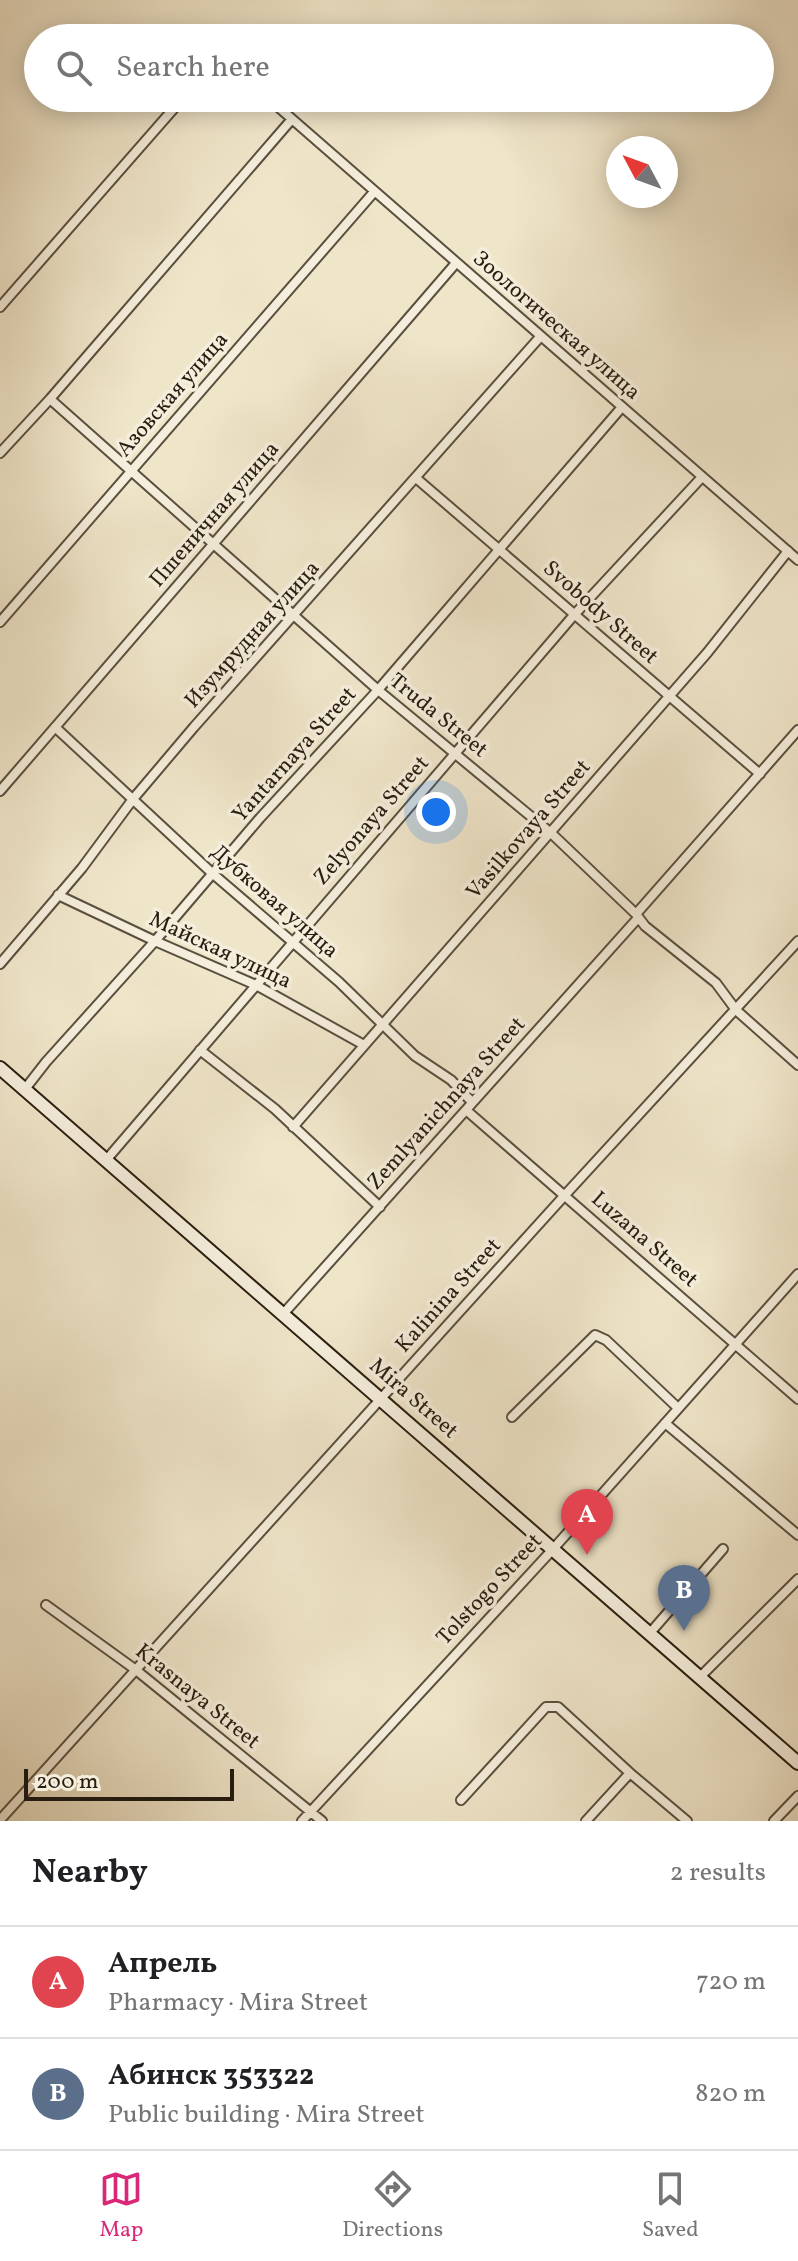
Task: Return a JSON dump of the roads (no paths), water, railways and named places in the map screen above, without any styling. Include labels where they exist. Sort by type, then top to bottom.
[{"type":"main road","name":"Mira Street","points":[[0,1068],[798,1763]]},
{"type":"street","points":[[0,307],[171,112]]},
{"type":"street","name":"Зоологическая улица","points":[[284,112],[798,560]]},
{"type":"street","points":[[0,453],[292,119]]},
{"type":"street","name":"Азовская улица","points":[[0,622],[374,192]]},
{"type":"street","name":"Пшеничная улица","points":[[0,791],[456,263]]},
{"type":"street","name":"Изумрудная улица","points":[[0,964],[82,868],[133,799],[194,727],[540,337]]},
{"type":"street","name":"Truda Street","points":[[50,399],[378,690],[551,833],[637,916],[716,983],[736,1010],[798,1065]]},
{"type":"street","name":"Yantarnaya Street","points":[[25,1089],[260,818],[378,690],[622,407]]},
{"type":"street","name":"Zelyonaya Street","points":[[107,1159],[574,615],[702,477]]},
{"type":"street","name":"Svobody Street","points":[[416,478],[760,774]]},
{"type":"street","name":"Vasilkovaya Street","points":[[293,1127],[707,653],[788,551]]},
{"type":"street","name":"Дубковая улица","points":[[55,727],[212,873],[339,982],[415,1056],[451,1080],[472,1102]]},
{"type":"street","name":"Zemlyanichnaya Street","points":[[284,1313],[798,730]]},
{"type":"street","name":"Майская улица","points":[[58,895],[256,985],[364,1045]]},
{"type":"street","name":"Kalinina Street","points":[[0,1820],[798,941]]},
{"type":"street","points":[[200,1050],[275,1109],[380,1207]]},
{"type":"street","name":"Luzana Street","points":[[466,1110],[798,1399]]},
{"type":"street","name":"Tolstogo Street","points":[[302,1821],[554,1548],[798,1274]]},
{"type":"street","points":[[512,1417],[595,1335],[606,1340],[678,1408]]},
{"type":"street","points":[[665,1423],[798,1535]]},
{"type":"street","points":[[650,1633],[723,1549]]},
{"type":"street","points":[[700,1677],[798,1579]]},
{"type":"street","name":"Krasnaya Street","points":[[46,1605],[136,1670],[322,1821]]},
{"type":"street","points":[[461,1800],[546,1707],[558,1707],[687,1821]]},
{"type":"street","points":[[586,1821],[630,1773]]},
{"type":"street","points":[[774,1821],[798,1796]]},
{"type":"place","name":"Апрель","points":[[587,1555]]},
{"type":"place","name":"Абинск 353322","points":[[684,1631]]}]
